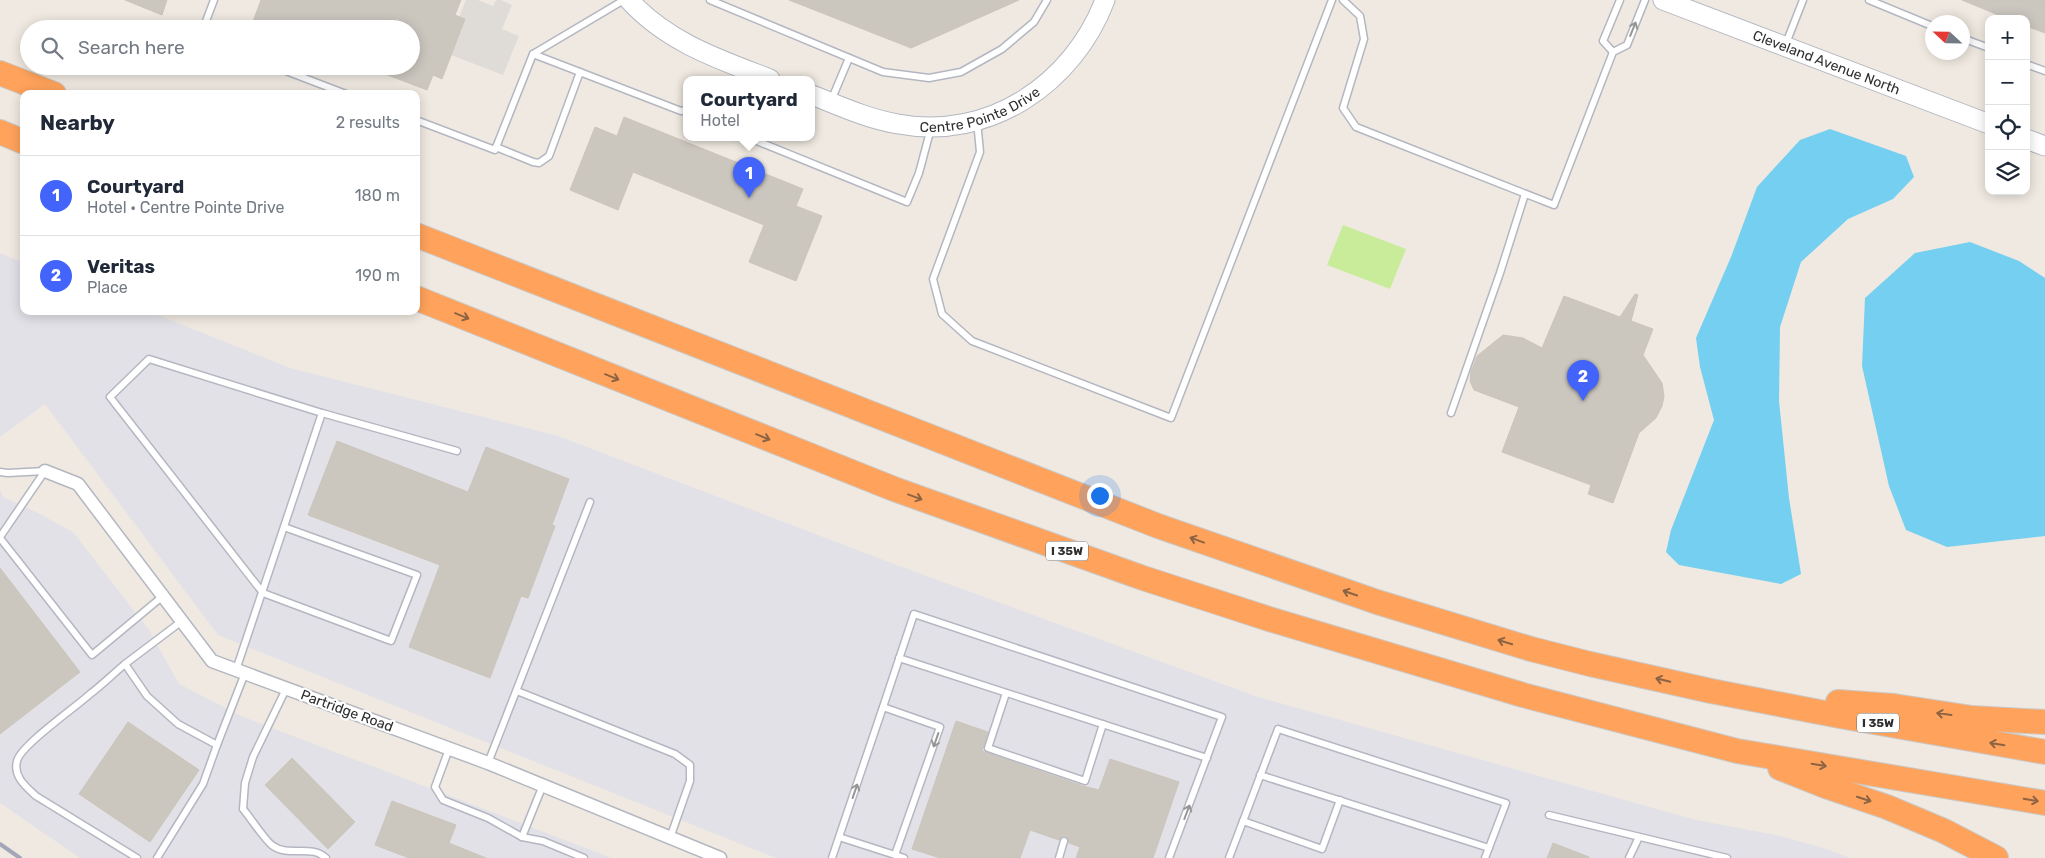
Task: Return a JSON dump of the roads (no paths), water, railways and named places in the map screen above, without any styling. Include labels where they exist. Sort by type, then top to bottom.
[{"type":"highway","points":[[0,72],[44,90]]},
{"type":"highway","points":[[0,132],[20,140]]},
{"type":"highway","name":"I 35W","points":[[420,237],[921,432],[1018,472],[1230,552],[1377,602],[1531,650],[1711,691],[2045,752]]},
{"type":"highway","name":"I 35W","points":[[420,300],[894,489],[1143,578],[1396,658],[1523,695],[1737,751],[2045,803]]},
{"type":"highway","points":[[1711,691],[1894,706],[1972,718],[2045,722]]},
{"type":"highway","points":[[1737,751],[1828,787],[1895,810],[1944,831],[1996,858]]},
{"type":"street","points":[[628,0],[663,30],[690,47],[762,76]]},
{"type":"street","name":"Centre Pointe Drive","points":[[815,96],[871,118],[899,124],[932,127],[976,120],[1013,106],[1038,91],[1060,72],[1091,31],[1105,0]]},
{"type":"street","name":"Cleveland Avenue North","points":[[1663,0],[1985,122]]},
{"type":"street","points":[[2030,140],[2045,146]]},
{"type":"street","name":"Partridge Road","points":[[46,471],[78,484],[212,661],[488,763],[720,858]]},
{"type":"lane","points":[[206,20],[214,0]]},
{"type":"lane","points":[[420,122],[495,150],[533,54],[624,0]]},
{"type":"lane","points":[[710,0],[883,72],[930,78],[961,72],[1002,50],[1034,22],[1047,0]]},
{"type":"lane","points":[[976,120],[980,152],[933,279],[942,314],[972,341],[1171,418],[1332,0]]},
{"type":"lane","points":[[1343,0],[1360,16],[1364,39],[1343,108],[1356,127],[1554,205],[1613,52],[1626,45],[1645,0]]},
{"type":"lane","points":[[1613,52],[1603,41],[1620,0]]},
{"type":"lane","points":[[1785,46],[1803,0]]},
{"type":"lane","points":[[1870,0],[1925,23]]},
{"type":"lane","points":[[1970,41],[1985,47]]},
{"type":"lane","points":[[533,54],[683,111]]},
{"type":"lane","points":[[830,102],[848,58]]},
{"type":"lane","points":[[2030,65],[2045,71]]},
{"type":"lane","points":[[496,147],[533,162],[540,163],[548,156],[580,72]]},
{"type":"lane","points":[[296,75],[336,90]]},
{"type":"lane","points":[[757,141],[907,202],[919,173],[932,127]]},
{"type":"lane","points":[[1451,413],[1500,273],[1525,194]]},
{"type":"lane","points":[[284,527],[417,575],[391,641],[263,593],[110,397],[149,359],[322,413],[457,451]]},
{"type":"lane","points":[[157,858],[203,784],[322,413]]},
{"type":"lane","points":[[0,472],[46,471]]},
{"type":"lane","points":[[46,471],[0,538],[92,655],[163,596]]},
{"type":"lane","points":[[488,763],[590,502]]},
{"type":"lane","points":[[832,858],[914,614],[1222,717],[1170,858]]},
{"type":"lane","points":[[137,858],[36,796],[22,784],[16,770],[18,759],[29,745],[125,664],[182,621]]},
{"type":"lane","points":[[899,658],[1207,758]]},
{"type":"lane","points":[[125,664],[147,696],[178,724],[217,745]]},
{"type":"lane","points":[[286,689],[253,757],[245,783],[244,809],[273,846],[288,850],[306,850],[326,858]]},
{"type":"lane","points":[[517,691],[675,754],[690,765],[690,782],[670,838]]},
{"type":"lane","points":[[1006,692],[988,748],[1084,784],[1103,724]]},
{"type":"lane","points":[[883,707],[940,727],[895,855]]},
{"type":"lane","points":[[1229,858],[1278,729],[1506,803],[1485,858]]},
{"type":"lane","points":[[449,748],[435,787],[443,800],[488,818],[522,837],[543,841],[584,858]]},
{"type":"lane","points":[[1260,775],[1489,848]]},
{"type":"lane","points":[[522,837],[543,786]]},
{"type":"lane","points":[[1243,821],[1322,849],[1340,800]]},
{"type":"lane","points":[[1549,815],[1727,858]]},
{"type":"lane","points":[[839,837],[904,858]]},
{"type":"lane","points":[[1629,858],[1639,837]]},
{"type":"lane","points":[[1058,858],[1064,841]]},
{"type":"water","points":[[1830,129],[1906,156],[1914,177],[1893,199],[1848,219],[1801,262],[1780,327],[1779,401],[1789,498],[1801,574],[1781,584],[1679,565],[1666,552],[1671,530],[1714,420],[1700,367],[1696,338],[1731,257],[1757,187],[1800,140]]},
{"type":"water","points":[[1970,242],[2019,261],[2045,278],[2045,536],[1947,547],[1906,530],[1889,486],[1862,366],[1865,298],[1915,253]]},
{"type":"railway","points":[[0,844],[20,858]]},
{"type":"place","name":"Courtyard","points":[[749,198]]},
{"type":"place","name":"Veritas","points":[[1583,401]]}]
